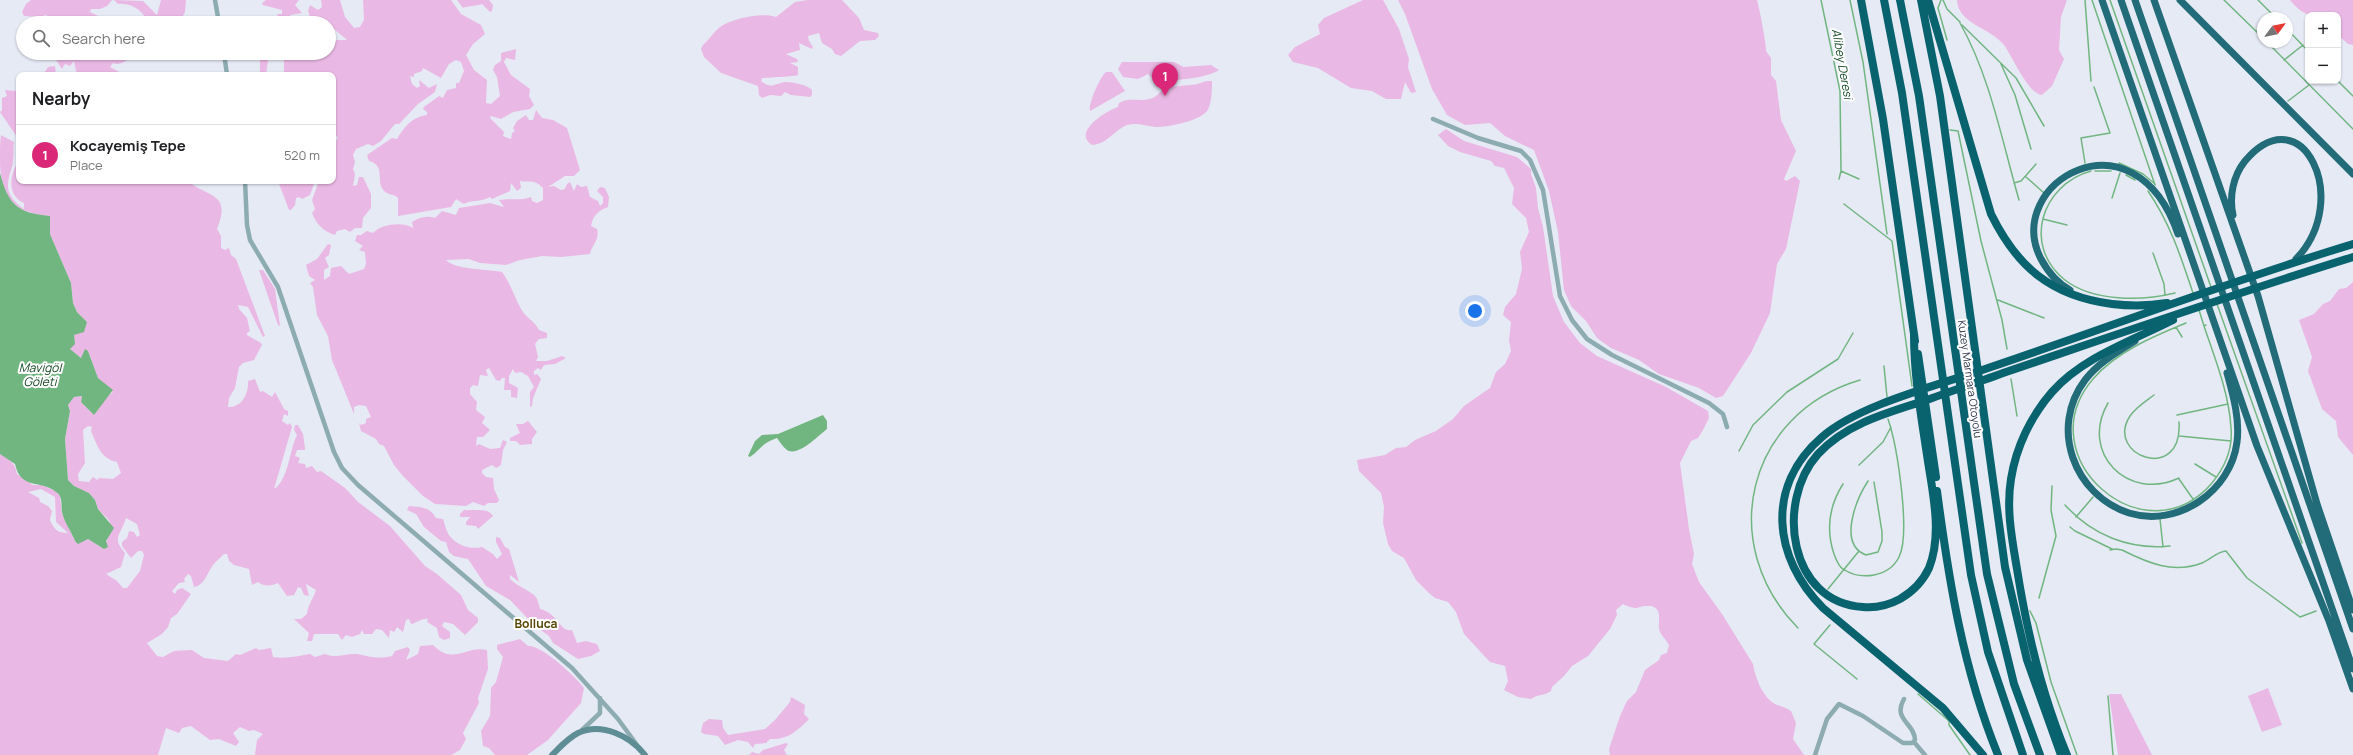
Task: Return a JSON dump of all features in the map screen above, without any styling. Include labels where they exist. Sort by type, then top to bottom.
[{"type":"highway","points":[[1861,0],[1883,119],[1914,335],[1922,371],[1956,616],[1977,697],[1998,755]]},
{"type":"highway","points":[[1884,0],[1902,93],[1971,575],[1988,652],[2022,755]]},
{"type":"highway","name":"Kuzey Marmara Otoyolu","points":[[1900,0],[1919,96],[1987,574],[2014,684],[2040,755]]},
{"type":"highway","points":[[1921,0],[1940,96],[2005,567],[2027,660],[2060,755]]},
{"type":"highway","points":[[1928,0],[1991,214],[2002,237],[2028,268],[2043,280],[2070,295],[2097,303],[2152,305],[2191,297]]},
{"type":"highway","points":[[2102,0],[2259,452],[2329,621],[2353,688]]},
{"type":"highway","points":[[2121,0],[2353,669]]},
{"type":"highway","points":[[2135,0],[2353,629]]},
{"type":"highway","points":[[2154,0],[2246,260],[2267,326],[2317,504],[2353,610]]},
{"type":"highway","points":[[2180,0],[2353,174]]},
{"type":"highway","points":[[2246,260],[2232,203],[2234,185],[2240,168],[2252,153],[2270,143],[2290,140],[2312,145],[2328,156],[2339,172]]},
{"type":"highway","points":[[2109,304],[2080,295],[2059,283],[2044,264],[2036,241],[2037,217],[2047,195],[2061,180],[2086,167],[2101,165],[2120,168],[2140,177],[2152,188],[2173,219],[2189,263],[2201,283]]},
{"type":"highway","points":[[1983,755],[1944,708],[1836,620],[1810,595],[1792,568],[1783,536],[1782,521],[1788,488],[1800,462],[1812,446],[1838,426],[1858,414],[2191,297],[2353,244]]},
{"type":"highway","points":[[2284,266],[2316,248]]},
{"type":"highway","points":[[1914,335],[1914,359],[1934,510],[1936,534],[1933,555],[1924,576],[1900,599],[1870,608],[1853,607],[1841,603],[1820,589],[1805,570],[1798,554],[1792,524],[1796,497],[1800,483],[1818,455],[1839,436],[1870,420],[1911,405],[1994,377],[2196,309],[2353,257]]},
{"type":"highway","points":[[2067,755],[2043,692],[2027,628],[2010,518],[2011,479],[2016,456],[2023,437],[2033,418],[2052,392],[2083,366],[2196,309]]},
{"type":"highway","points":[[2159,327],[2118,351],[2094,370],[2085,380],[2074,400],[2068,426],[2071,454],[2075,465],[2088,486],[2106,502],[2136,514],[2164,515],[2189,508],[2213,491],[2229,468],[2237,442],[2237,423],[2219,336]]},
{"type":"main road","points":[[552,755],[579,733],[597,730],[610,732],[627,738],[640,752],[645,755]]},
{"type":"street","points":[[215,0],[218,16]]},
{"type":"street","points":[[225,60],[227,72]]},
{"type":"street","points":[[1433,119],[1478,138],[1510,147],[1526,155],[1535,168],[1543,190],[1560,296],[1579,330],[1596,346],[1709,403],[1723,414],[1727,427]]},
{"type":"street","points":[[246,184],[247,225],[250,240],[278,287],[328,436],[342,468],[358,485],[572,668],[626,728],[640,752]]},
{"type":"street","points":[[579,733],[593,722],[600,713],[600,698]]},
{"type":"street","points":[[1904,699],[1900,705],[1900,713],[1915,735],[1914,742]]},
{"type":"street","points":[[1815,755],[1827,719],[1839,704],[1863,716],[1903,743],[1914,742]]},
{"type":"street","points":[[1914,742],[1926,755]]},
{"type":"shaded area","points":[[31,0],[112,0],[107,6],[100,9],[91,9],[90,12],[98,16],[24,16],[22,12],[26,4]]},
{"type":"shaded area","points":[[114,0],[143,1],[157,15],[161,0],[186,0],[185,12],[183,16],[144,16],[140,11],[128,4],[118,4]]},
{"type":"shaded area","points":[[266,0],[299,0],[295,5],[302,13],[290,16],[278,16],[277,14],[282,14],[282,10],[263,5],[262,3]]},
{"type":"shaded area","points":[[321,0],[340,0],[345,17],[354,28],[360,27],[364,20],[363,0],[451,0],[461,14],[481,25],[485,34],[473,44],[466,55],[474,70],[487,80],[486,103],[491,104],[500,96],[497,77],[493,70],[495,65],[501,61],[501,53],[516,49],[515,60],[506,58],[504,62],[511,75],[530,89],[529,96],[534,105],[530,109],[513,112],[501,119],[491,116],[490,118],[504,132],[503,136],[511,139],[512,133],[515,131],[513,128],[517,121],[526,115],[529,120],[533,120],[536,110],[542,118],[553,120],[567,128],[580,170],[574,176],[565,176],[548,187],[554,186],[561,190],[565,189],[567,184],[570,182],[574,191],[577,184],[581,187],[587,186],[590,197],[598,201],[600,206],[603,203],[603,197],[597,191],[600,187],[605,188],[609,197],[608,207],[596,214],[592,222],[591,226],[597,229],[598,233],[597,239],[590,254],[562,257],[542,256],[520,260],[506,265],[480,263],[469,259],[446,260],[457,266],[502,272],[523,312],[539,330],[547,333],[547,338],[539,339],[535,344],[538,357],[536,361],[547,361],[562,356],[566,358],[555,364],[544,365],[541,370],[538,368],[534,371],[534,375],[537,374],[541,379],[533,398],[532,406],[530,407],[530,392],[534,387],[528,376],[521,372],[515,373],[513,369],[509,376],[509,383],[518,388],[517,398],[511,397],[511,390],[504,390],[505,378],[502,378],[500,381],[496,380],[489,368],[486,370],[488,376],[480,375],[478,386],[473,385],[470,388],[470,394],[477,402],[476,410],[485,417],[482,423],[490,430],[483,437],[477,437],[476,446],[479,444],[490,449],[500,448],[503,440],[507,442],[503,450],[501,465],[496,468],[492,465],[482,470],[482,473],[486,477],[493,478],[494,489],[499,500],[497,503],[488,503],[484,506],[473,502],[466,506],[435,504],[423,496],[402,475],[394,465],[384,446],[379,444],[376,439],[361,431],[359,423],[361,425],[366,423],[366,419],[371,417],[366,406],[359,405],[354,407],[354,414],[332,360],[328,336],[317,315],[313,287],[310,283],[315,280],[309,276],[306,265],[317,259],[328,244],[331,245],[329,255],[325,258],[329,267],[324,270],[324,280],[330,276],[331,268],[341,266],[349,274],[364,269],[366,264],[365,252],[359,250],[363,246],[355,241],[357,235],[361,235],[367,231],[373,233],[381,227],[392,224],[404,225],[413,228],[412,222],[420,218],[435,218],[442,211],[456,215],[459,208],[490,203],[504,207],[499,200],[523,199],[531,197],[532,201],[537,203],[543,200],[543,188],[534,182],[520,181],[521,188],[517,191],[511,183],[510,191],[492,199],[490,197],[464,204],[456,199],[451,207],[398,216],[398,198],[384,191],[381,185],[379,169],[374,163],[369,161],[367,155],[392,138],[397,139],[409,123],[417,118],[427,115],[427,112],[423,109],[424,107],[439,96],[443,98],[447,90],[456,88],[456,83],[459,83],[464,71],[461,62],[456,60],[449,64],[441,78],[423,68],[422,71],[414,74],[414,77],[410,76],[412,84],[417,88],[420,86],[419,80],[429,88],[437,84],[435,92],[418,104],[399,124],[395,124],[381,141],[373,146],[368,144],[356,149],[353,155],[355,162],[353,169],[355,174],[353,186],[357,185],[359,177],[363,177],[371,194],[371,208],[363,218],[362,228],[355,228],[350,232],[345,229],[337,231],[335,235],[327,232],[316,221],[312,213],[315,209],[312,200],[318,184],[336,184],[336,141],[338,137],[336,136],[336,72],[284,72],[284,60],[336,60],[336,40],[347,40],[336,31],[336,16],[310,16],[308,11],[310,5],[318,10],[322,7]]},
{"type":"shaded area","points":[[457,0],[489,0],[493,5],[492,11],[490,12],[482,4],[463,8]]},
{"type":"shaded area","points":[[808,0],[842,0],[859,18],[864,30],[878,33],[879,36],[875,40],[860,41],[841,56],[835,54],[832,49],[822,43],[819,33],[808,36],[813,47],[812,49],[799,43],[800,50],[786,54],[797,59],[798,62],[790,63],[798,67],[798,75],[762,78],[761,81],[764,84],[770,86],[786,82],[804,85],[812,90],[812,95],[810,97],[791,95],[785,92],[781,96],[770,95],[762,98],[759,95],[758,86],[721,73],[704,57],[701,49],[703,45],[723,25],[746,17],[763,15],[776,17],[795,2]]},
{"type":"shaded area","points":[[1363,0],[1383,0],[1399,29],[1409,59],[1408,67],[1416,92],[1411,93],[1405,82],[1401,99],[1386,99],[1372,91],[1351,88],[1318,68],[1293,62],[1288,55],[1295,47],[1320,34],[1318,25],[1324,18]]},
{"type":"shaded area","points":[[1398,0],[1757,0],[1763,27],[1766,51],[1771,58],[1771,75],[1776,81],[1781,120],[1796,151],[1784,179],[1786,181],[1795,176],[1800,181],[1786,249],[1777,264],[1770,313],[1751,353],[1723,396],[1716,398],[1699,388],[1659,374],[1639,360],[1611,348],[1597,338],[1586,321],[1571,306],[1564,290],[1558,232],[1549,191],[1534,150],[1505,136],[1490,123],[1465,125],[1447,115],[1432,89],[1405,14]]},
{"type":"shaded area","points":[[1957,0],[2067,0],[2061,17],[2059,50],[2064,59],[2052,86],[2042,95],[2032,89],[2026,82],[2004,45],[1998,39],[1963,15]]},
{"type":"shaded area","points":[[2290,0],[2353,0],[2353,45],[2348,44],[2341,38],[2341,12],[2305,12],[2305,13]]},
{"type":"shaded area","points":[[56,60],[127,60],[120,64],[113,63],[110,67],[119,72],[77,72],[74,61],[70,66],[65,64],[62,69]]},
{"type":"shaded area","points":[[260,60],[268,60],[266,72],[260,72]]},
{"type":"shaded area","points":[[1122,62],[1174,62],[1184,67],[1211,65],[1219,70],[1205,76],[1158,84],[1148,74],[1138,79],[1123,77],[1118,69]]},
{"type":"shaded area","points":[[55,66],[56,72],[45,72],[48,67]]},
{"type":"shaded area","points":[[1106,72],[1112,72],[1125,91],[1090,111],[1095,91]]},
{"type":"shaded area","points":[[1212,81],[1210,104],[1207,111],[1197,118],[1176,125],[1162,127],[1130,124],[1123,127],[1101,143],[1092,145],[1087,140],[1086,135],[1088,129],[1093,123],[1112,109],[1118,107],[1119,103],[1123,101],[1145,100],[1156,96],[1169,88]]},
{"type":"shaded area","points":[[5,90],[16,90],[16,136],[0,112],[2,110],[2,98],[7,96]]},
{"type":"shaded area","points":[[1446,129],[1464,141],[1517,157],[1531,169],[1543,227],[1553,296],[1564,322],[1580,343],[1597,356],[1666,387],[1708,411],[1709,418],[1703,430],[1698,438],[1691,441],[1680,463],[1694,554],[1692,564],[1699,582],[1722,614],[1753,664],[1760,687],[1764,693],[1772,702],[1791,711],[1796,723],[1793,739],[1804,755],[1610,755],[1609,749],[1620,716],[1627,701],[1636,692],[1645,670],[1659,660],[1661,655],[1667,653],[1669,645],[1659,629],[1659,615],[1657,609],[1650,606],[1632,608],[1623,604],[1616,610],[1617,615],[1610,629],[1588,656],[1572,666],[1552,687],[1551,691],[1531,699],[1518,697],[1504,690],[1508,681],[1505,666],[1490,662],[1464,634],[1456,612],[1448,602],[1435,598],[1430,594],[1416,580],[1404,558],[1392,551],[1388,544],[1383,523],[1384,507],[1381,493],[1359,471],[1357,460],[1385,455],[1396,448],[1406,447],[1415,440],[1436,431],[1453,419],[1464,406],[1490,388],[1496,372],[1505,364],[1511,351],[1509,340],[1511,322],[1503,315],[1505,307],[1516,294],[1522,269],[1520,252],[1529,232],[1526,218],[1512,204],[1514,188],[1504,168],[1495,166],[1491,161],[1460,152],[1448,146],[1438,135]]},
{"type":"shaded area","points":[[1,135],[14,142],[13,163],[8,187],[10,195],[24,209],[24,203],[18,200],[12,190],[11,184],[13,172],[16,166],[16,184],[193,184],[216,198],[220,202],[222,208],[217,229],[221,236],[221,248],[225,250],[229,248],[231,255],[236,259],[265,336],[263,337],[248,307],[238,305],[239,309],[247,318],[250,331],[247,335],[262,345],[254,360],[243,363],[239,367],[235,388],[229,398],[228,407],[237,405],[244,399],[248,381],[255,379],[260,392],[263,391],[272,397],[275,392],[284,409],[288,411],[288,416],[284,414],[282,421],[288,425],[290,423],[292,427],[274,489],[283,479],[286,472],[297,435],[294,430],[295,425],[298,425],[303,434],[305,450],[297,450],[295,456],[300,458],[298,463],[305,464],[306,468],[312,466],[317,472],[321,471],[345,488],[358,502],[390,526],[425,566],[437,574],[461,595],[468,610],[478,618],[478,622],[465,635],[453,624],[444,622],[442,626],[450,632],[450,638],[444,640],[439,637],[437,628],[427,622],[428,619],[423,619],[411,624],[409,619],[406,620],[403,632],[397,627],[394,632],[390,630],[389,638],[382,630],[376,629],[372,634],[364,634],[362,630],[360,634],[352,637],[346,635],[342,640],[338,634],[314,634],[312,641],[307,641],[309,633],[294,619],[301,619],[307,614],[308,607],[316,590],[306,584],[309,596],[304,595],[301,588],[298,587],[294,595],[287,596],[278,583],[268,586],[258,582],[252,585],[249,569],[234,565],[229,561],[227,554],[224,554],[213,565],[201,584],[194,587],[191,576],[188,574],[184,579],[185,582],[179,583],[172,591],[175,594],[177,590],[182,588],[191,594],[177,614],[171,618],[168,627],[162,634],[147,643],[157,656],[163,657],[174,651],[192,650],[204,658],[228,661],[236,654],[240,655],[256,648],[259,650],[271,648],[273,657],[278,658],[310,654],[315,657],[325,654],[337,656],[357,654],[370,657],[387,657],[392,656],[395,651],[408,647],[410,650],[406,660],[418,654],[420,646],[433,645],[440,651],[447,654],[460,654],[479,649],[487,650],[488,669],[478,698],[479,703],[463,733],[466,739],[460,750],[451,755],[255,755],[257,740],[263,734],[254,730],[249,731],[240,727],[233,733],[239,742],[236,746],[219,739],[210,740],[191,726],[182,728],[179,733],[166,728],[158,755],[0,755],[0,454],[12,462],[17,474],[33,485],[42,485],[56,491],[60,496],[62,514],[75,541],[88,539],[104,549],[111,527],[109,520],[98,509],[95,500],[89,493],[74,486],[68,480],[65,439],[70,411],[68,405],[74,397],[82,396],[81,402],[94,415],[104,399],[113,392],[98,378],[88,351],[81,358],[70,349],[74,335],[87,322],[77,312],[73,303],[71,283],[50,234],[50,216],[26,211],[17,206],[11,200],[2,183],[0,156]],"holes":[[[88,426],[92,427],[91,431],[100,451],[107,458],[117,462],[121,473],[113,479],[99,478],[97,480],[93,477],[89,482],[79,481],[78,474],[85,463],[83,430]],[[41,489],[55,497],[56,522],[68,533],[61,532],[55,528],[50,520],[52,511],[48,506],[40,502],[39,498],[28,492]],[[126,518],[137,524],[140,535],[137,537],[134,532],[129,531],[127,538],[122,542],[122,546],[131,558],[138,551],[142,551],[144,555],[140,571],[127,588],[123,588],[117,581],[106,574],[121,567],[125,553],[121,548],[118,536]]]},
{"type":"shaded area","points":[[279,184],[314,184],[310,195],[302,199],[299,197],[296,198],[295,205],[291,210],[289,210]]},
{"type":"shaded area","points":[[259,270],[263,270],[275,289],[280,326],[278,325]]},
{"type":"shaded area","points":[[2353,282],[2353,455],[2338,437],[2336,421],[2322,409],[2308,371],[2312,357],[2299,320],[2314,314],[2323,304],[2330,301],[2339,289],[2346,288]]},
{"type":"shaded area","points":[[528,421],[537,432],[532,439],[532,444],[520,445],[516,441],[510,441],[510,438],[520,433],[516,424],[523,424]]},
{"type":"shaded area","points":[[409,506],[421,507],[434,514],[436,518],[443,519],[448,533],[455,542],[473,548],[482,547],[493,554],[497,559],[502,554],[496,542],[496,537],[500,538],[505,547],[509,549],[519,582],[510,575],[510,579],[536,597],[540,609],[551,614],[564,629],[572,630],[577,643],[586,641],[597,644],[600,651],[591,656],[578,659],[553,643],[549,636],[534,625],[510,600],[486,586],[468,559],[454,556],[449,552],[446,542],[441,541],[424,527],[416,514],[407,510]]},
{"type":"shaded area","points":[[464,510],[484,510],[491,513],[493,516],[478,529],[476,526],[466,525],[466,522],[470,517],[460,517],[460,514]]},
{"type":"shaded area","points":[[520,639],[528,646],[534,647],[550,656],[574,677],[584,688],[581,703],[548,740],[527,755],[495,755],[489,748],[483,746],[481,731],[490,716],[491,688],[496,682],[503,657],[497,649],[497,645]]},
{"type":"shaded area","points":[[2268,688],[2282,725],[2262,732],[2248,696]]},
{"type":"shaded area","points":[[2109,694],[2121,694],[2152,755],[2118,755]]},
{"type":"shaded area","points":[[791,697],[805,705],[804,714],[809,719],[792,734],[782,738],[770,739],[766,743],[755,744],[753,748],[748,742],[738,740],[725,745],[718,736],[704,734],[701,732],[703,723],[709,719],[722,720],[723,728],[728,735],[765,729],[775,720],[790,702]]},
{"type":"shaded area","points":[[786,743],[788,744],[784,750],[787,755],[749,755],[752,752],[759,754],[763,750]]},
{"type":"water","name":"Mavigöl Göleti","points":[[0,173],[7,192],[16,205],[29,212],[50,216],[50,234],[71,283],[73,303],[77,312],[87,322],[84,332],[74,335],[75,344],[70,349],[81,358],[85,349],[88,351],[98,378],[113,390],[94,415],[81,402],[82,396],[74,397],[68,405],[70,411],[65,439],[68,480],[74,486],[89,493],[95,500],[98,509],[114,528],[106,541],[108,547],[104,549],[88,539],[78,544],[64,519],[60,496],[50,488],[32,483],[22,478],[15,464],[0,454]]},
{"type":"water","points":[[823,415],[827,421],[827,429],[813,441],[797,451],[787,450],[777,438],[765,444],[750,457],[748,456],[755,441],[762,435],[778,434]]},
{"type":"waterway","name":"Alibey Deresi","points":[[1821,0],[1840,91],[1841,171],[1839,179]]},
{"type":"waterway","points":[[1850,0],[1863,62],[1887,234]]},
{"type":"waterway","points":[[1941,0],[1938,8],[1947,40]]},
{"type":"waterway","points":[[1943,0],[1947,9],[1960,22]]},
{"type":"waterway","points":[[2085,0],[2091,81]]},
{"type":"waterway","points":[[2092,0],[2155,185]]},
{"type":"waterway","points":[[2110,0],[2211,287]]},
{"type":"waterway","points":[[2224,0],[2257,32]]},
{"type":"waterway","points":[[2258,0],[2270,12]]},
{"type":"waterway","points":[[1960,23],[1970,43],[1987,87],[2001,132],[2019,200]]},
{"type":"waterway","points":[[1962,25],[2016,78],[2044,126]]},
{"type":"waterway","points":[[2293,35],[2305,48]]},
{"type":"waterway","points":[[2284,60],[2303,45]]},
{"type":"waterway","points":[[2273,48],[2353,129]]},
{"type":"waterway","points":[[2001,64],[2015,95],[2031,149]]},
{"type":"waterway","points":[[2341,84],[2353,96]]},
{"type":"waterway","points":[[2288,101],[2309,85]]},
{"type":"waterway","points":[[2085,163],[2081,138],[2110,133],[2094,87]]},
{"type":"waterway","points":[[1950,130],[1958,131],[1981,241],[2002,320],[2007,349]]},
{"type":"waterway","points":[[2119,163],[2143,174],[2155,184]]},
{"type":"waterway","points":[[2014,183],[2021,181],[2036,164]]},
{"type":"waterway","points":[[1841,171],[1859,179]]},
{"type":"waterway","points":[[2091,171],[2074,178],[2060,189],[2049,203],[2043,218],[2041,234],[2044,251],[2052,266],[2065,280],[2076,287],[2103,296],[2133,298],[2162,296],[2175,293]]},
{"type":"waterway","points":[[2095,171],[2111,171]]},
{"type":"waterway","points":[[2112,198],[2120,173]]},
{"type":"waterway","points":[[2126,175],[2135,180]]},
{"type":"waterway","points":[[2026,177],[2044,193]]},
{"type":"waterway","points":[[2148,191],[2169,228],[2193,293]]},
{"type":"waterway","points":[[1844,204],[1892,241],[1912,386]]},
{"type":"waterway","points":[[2043,219],[2067,225]]},
{"type":"waterway","points":[[2153,253],[2164,284],[2165,295]]},
{"type":"waterway","points":[[1998,300],[2044,318]]},
{"type":"waterway","points":[[2217,304],[2302,543]]},
{"type":"waterway","points":[[2199,310],[2204,326],[2206,325]]},
{"type":"waterway","points":[[2186,323],[2161,333],[2136,346],[2102,369],[2093,379],[2076,409],[2074,439],[2084,467],[2102,490],[2127,505],[2156,511],[2185,504],[2212,483],[2221,471],[2231,443],[2230,415],[2221,376],[2204,326]]},
{"type":"waterway","points":[[2176,327],[2182,337]]},
{"type":"waterway","points":[[1739,451],[1753,425],[1787,392],[1838,359],[1853,333]]},
{"type":"waterway","points":[[1884,366],[1887,397]]},
{"type":"waterway","points":[[2011,379],[2017,416]]},
{"type":"waterway","points":[[1798,628],[1772,595],[1757,559],[1752,522],[1756,486],[1769,452],[1791,421],[1821,397],[1860,380]]},
{"type":"waterway","points":[[2154,395],[2141,404],[2132,413],[2125,430],[2127,443],[2135,452],[2146,457],[2158,458],[2169,453],[2177,441],[2179,422]]},
{"type":"waterway","points":[[2108,403],[2101,422],[2100,439],[2104,455],[2114,468],[2126,478],[2142,483],[2160,484],[2179,478]]},
{"type":"waterway","points":[[2177,415],[2228,404]]},
{"type":"waterway","points":[[1843,484],[1838,492],[1830,518],[1830,536],[1836,560],[1843,569],[1850,573],[1866,576],[1882,573],[1889,569],[1899,557],[1904,529],[1899,468],[1892,431],[1888,419]]},
{"type":"waterway","points":[[1859,465],[1883,442],[1891,427]]},
{"type":"waterway","points":[[2179,436],[2231,441]]},
{"type":"waterway","points":[[2195,464],[2216,477]]},
{"type":"waterway","points":[[2179,479],[2193,499]]},
{"type":"waterway","points":[[1868,481],[1855,509],[1851,531],[1853,541],[1857,549],[1866,555],[1878,552],[1882,541],[1882,532],[1874,482]]},
{"type":"waterway","points":[[2039,598],[2056,536],[2051,510],[2052,486]]},
{"type":"waterway","points":[[2076,517],[2093,497]]},
{"type":"waterway","points":[[2065,505],[2087,525],[2112,538],[2140,546],[2170,546]]},
{"type":"waterway","points":[[2160,519],[2163,547]]},
{"type":"waterway","points":[[2070,527],[2075,531],[2112,549]]},
{"type":"waterway","points":[[2110,550],[2122,550],[2151,563],[2171,567],[2191,566],[2202,563],[2220,552],[2226,551],[2247,578],[2300,617],[2316,611]]},
{"type":"waterway","points":[[1828,589],[1859,551]]},
{"type":"waterway","points":[[2030,611],[2036,623],[2051,682],[2077,755]]},
{"type":"waterway","points":[[1830,625],[1814,644],[1857,679]]},
{"type":"waterway","points":[[1918,694],[1949,721],[1949,725],[1970,755]]},
{"type":"waterway","points":[[2108,696],[2113,755]]},
{"type":"place","name":"Kocayemiş Tepe","points":[[1165,96]]},
{"type":"district","name":"Bolluca","points":[[536,624]]}]
